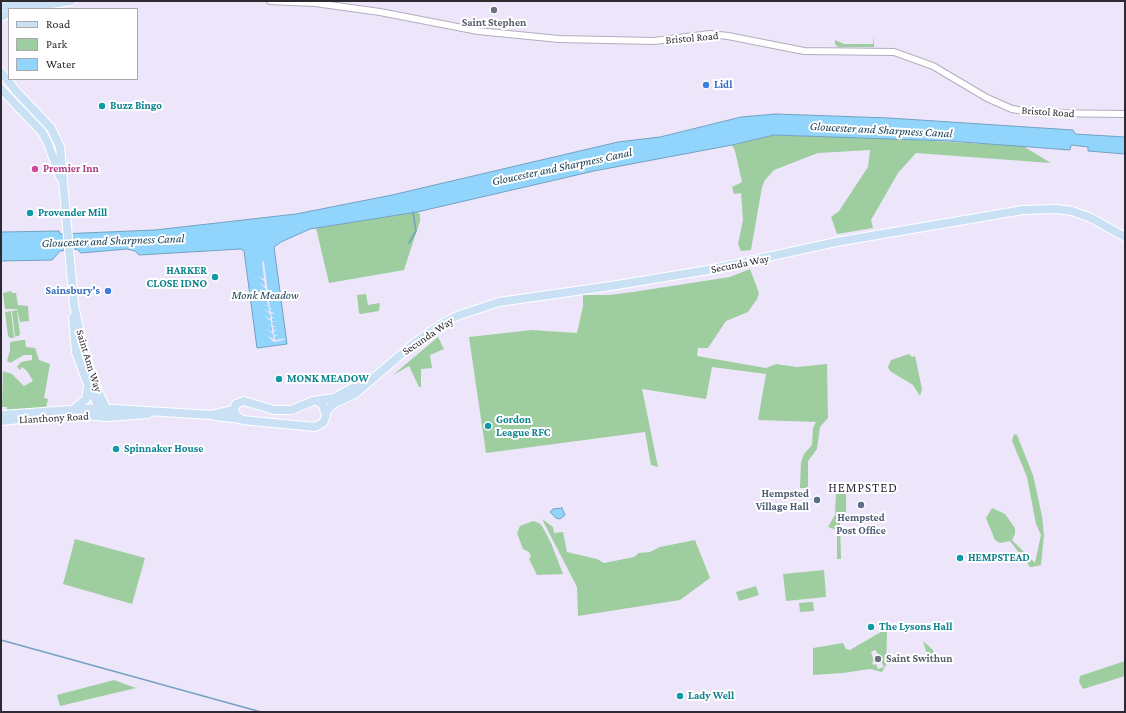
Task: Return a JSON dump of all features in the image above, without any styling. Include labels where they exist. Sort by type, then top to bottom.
[{"type":"main road","points":[[1,7],[35,1]]},
{"type":"main road","points":[[19,4],[71,1]]},
{"type":"main road","name":"Saint Ann Way","points":[[1,72],[16,91],[35,105],[58,141],[62,155],[63,185],[74,306],[74,345],[88,385],[104,411]]},
{"type":"main road","points":[[1,79],[22,105],[23,117]]},
{"type":"main road","name":"Saint Ann Way","points":[[1,89],[23,117],[42,132],[47,141],[63,185]]},
{"type":"main road","name":"Secunda Way","points":[[211,415],[222,418],[315,427],[323,423],[326,412],[333,404],[355,394],[412,345],[440,325],[457,316],[499,302],[708,270],[836,242],[1023,210],[1072,211],[1092,218],[1125,237]]},
{"type":"main road","name":"Saint Ann Way","points":[[74,306],[88,366],[104,411]]},
{"type":"main road","name":"Secunda Way","points":[[211,415],[235,407],[246,401],[274,410],[286,411],[339,396],[370,380]]},
{"type":"main road","points":[[74,409],[86,399],[88,385]]},
{"type":"main road","points":[[317,401],[324,405],[326,412]]},
{"type":"main road","points":[[235,407],[236,415],[242,420]]},
{"type":"main road","name":"Llanthony Road","points":[[1,415],[74,409],[104,411]]},
{"type":"main road","points":[[104,411],[142,410],[211,415]]},
{"type":"main road","points":[[104,411],[138,415],[157,412]]},
{"type":"main road","name":"Llanthony Road","points":[[1,421],[104,411]]},
{"type":"street","name":"Bristol Road","points":[[270,1],[315,3],[374,11],[478,31],[559,39],[654,42],[710,34],[800,50],[882,51],[933,66],[1002,106],[1012,109],[1037,114],[1125,114]]},
{"type":"green space","points":[[874,36],[874,47],[838,47],[835,44],[835,40],[844,44],[873,44]]},
{"type":"green space","points":[[774,135],[878,138],[1023,146],[1051,163],[916,153],[898,173],[871,220],[873,228],[837,234],[831,217],[839,211],[868,167],[870,150],[818,153],[774,170],[765,180],[762,187],[751,250],[741,251],[738,244],[743,220],[741,193],[734,194],[732,187],[742,182],[735,151],[732,145]]},
{"type":"green space","points":[[417,212],[420,214],[420,221],[404,270],[329,283],[316,228]]},
{"type":"green space","points":[[750,269],[759,293],[757,299],[748,312],[726,321],[708,348],[698,348],[697,356],[766,368],[776,364],[797,367],[827,364],[828,418],[820,427],[817,449],[808,461],[808,488],[800,488],[801,462],[804,454],[812,445],[813,428],[816,422],[758,420],[766,374],[712,367],[706,399],[642,389],[658,467],[651,465],[645,432],[486,453],[469,337],[532,330],[577,333],[583,306],[583,295],[609,295],[730,277]]},
{"type":"green space","points":[[11,291],[12,293],[16,293],[18,305],[28,306],[29,321],[20,322],[17,309],[5,309],[3,293]]},
{"type":"green space","points":[[366,294],[368,305],[380,303],[379,311],[359,313],[357,295]]},
{"type":"green space","points":[[17,310],[20,335],[15,337],[12,311]]},
{"type":"green space","points":[[11,311],[14,338],[10,338],[8,336],[5,312]]},
{"type":"green space","points":[[438,337],[444,349],[430,355],[432,368],[421,369],[421,387],[419,387],[409,366],[393,375]]},
{"type":"green space","points":[[25,340],[26,347],[35,348],[39,360],[50,364],[44,398],[48,399],[46,408],[7,410],[7,407],[2,407],[3,371],[12,374],[24,386],[33,381],[27,371],[22,367],[20,370],[17,367],[21,362],[32,360],[32,355],[24,355],[10,363],[7,361],[10,350],[10,342]]},
{"type":"green space","points":[[909,354],[912,357],[915,356],[922,389],[920,396],[913,385],[890,371],[888,367],[891,360]]},
{"type":"green space","points":[[1014,434],[1017,435],[1033,475],[1042,516],[1044,535],[1041,565],[1032,567],[1030,567],[1010,541],[1000,543],[995,540],[986,518],[992,508],[1005,514],[1015,528],[1015,534],[1012,540],[1035,563],[1041,535],[1036,524],[1027,477],[1012,441]]},
{"type":"green space","points":[[836,492],[846,492],[846,516],[842,516],[840,524],[841,559],[837,559],[837,530],[828,527],[835,515]]},
{"type":"green space","points":[[542,519],[553,527],[554,533],[563,532],[567,552],[597,559],[604,563],[634,557],[639,553],[650,552],[660,547],[695,540],[710,578],[680,600],[578,616],[577,587]]},
{"type":"green space","points":[[533,521],[542,526],[551,543],[563,574],[537,575],[529,559],[531,557],[529,552],[523,549],[517,533],[520,526]]},
{"type":"green space","points":[[75,539],[145,558],[132,604],[63,584]]},
{"type":"green space","points":[[824,570],[826,597],[786,601],[783,574]]},
{"type":"green space","points":[[756,586],[759,595],[739,601],[736,592]]},
{"type":"green space","points":[[813,602],[814,611],[800,612],[799,603]]},
{"type":"green space","points":[[886,629],[886,665],[882,672],[870,669],[813,675],[813,648],[843,643],[846,649],[850,650]],"holes":[[[875,650],[883,660],[881,661],[884,667],[878,669],[876,664],[873,665],[872,662],[874,661],[871,652]]]},
{"type":"green space","points":[[923,641],[933,650],[935,663],[930,664]]},
{"type":"green space","points":[[1125,661],[1125,676],[1083,689],[1079,682],[1080,676]]},
{"type":"green space","points":[[114,680],[136,688],[60,706],[57,695]]},
{"type":"water","points":[[776,114],[889,118],[1073,130],[1075,134],[1125,137],[1125,154],[1088,151],[1088,147],[1071,145],[1070,150],[949,141],[774,135],[732,145],[594,171],[417,212],[310,229],[281,242],[274,247],[287,344],[257,348],[244,251],[241,249],[139,255],[135,251],[127,249],[81,253],[77,249],[60,251],[52,260],[1,261],[1,232],[59,231],[60,234],[155,230],[296,214],[392,195],[618,142],[660,137],[741,117]]},
{"type":"water","points":[[562,508],[565,515],[560,519],[556,518],[550,512],[553,509]]},
{"type":"pier","points":[[262,261],[264,262],[270,308],[274,308],[270,309],[271,312],[275,313],[271,314],[272,317],[276,317],[272,318],[272,321],[276,321],[272,322],[273,326],[277,326],[273,327],[274,330],[278,331],[274,331],[274,335],[279,335],[275,336],[275,340],[286,338],[274,342],[267,336],[274,339],[273,334],[266,329],[272,332],[272,327],[265,322],[271,326],[271,321],[264,316],[271,319],[270,314],[263,309],[269,312],[269,307],[262,303],[268,306],[267,301],[261,296],[267,299],[267,294],[260,289],[266,292],[265,288],[259,283],[265,286],[264,281],[258,276],[264,279]]},
{"type":"waterway","points":[[409,243],[416,231],[413,212]]},
{"type":"waterway","points":[[1,640],[261,712]]},
{"type":"place","name":"Saint Stephen","points":[[494,10]]},
{"type":"place","name":"Lidl","points":[[706,85]]},
{"type":"place","name":"Buzz Bingo","points":[[102,106]]},
{"type":"place","name":"Premier Inn","points":[[35,169]]},
{"type":"place","name":"Provender Mill","points":[[30,213]]},
{"type":"place","name":"HARKER CLOSE IDNO","points":[[215,277]]},
{"type":"place","name":"Sainsbury's","points":[[108,291]]},
{"type":"place","name":"MONK MEADOW","points":[[279,379]]},
{"type":"place","name":"Gordon League RFC","points":[[488,426]]},
{"type":"place","name":"Spinnaker House","points":[[116,449]]},
{"type":"place","name":"Hempsted Village Hall","points":[[817,500]]},
{"type":"place","name":"Hempsted Post Office","points":[[861,505]]},
{"type":"place","name":"HEMPSTEAD","points":[[960,558]]},
{"type":"place","name":"The Lysons Hall","points":[[871,627]]},
{"type":"place","name":"Saint Swithun","points":[[878,659]]},
{"type":"place","name":"Lady Well","points":[[680,696]]},
{"type":"district","name":"HEMPSTED","points":[[863,488]]},
{"type":"water label","name":"Gloucester and Sharpness Canal","points":[[881,130]]},
{"type":"water label","name":"Gloucester and Sharpness Canal","points":[[562,167]]},
{"type":"water label","name":"Gloucester and Sharpness Canal","points":[[113,241]]},
{"type":"water label","name":"Monk Meadow","points":[[265,295]]}]
